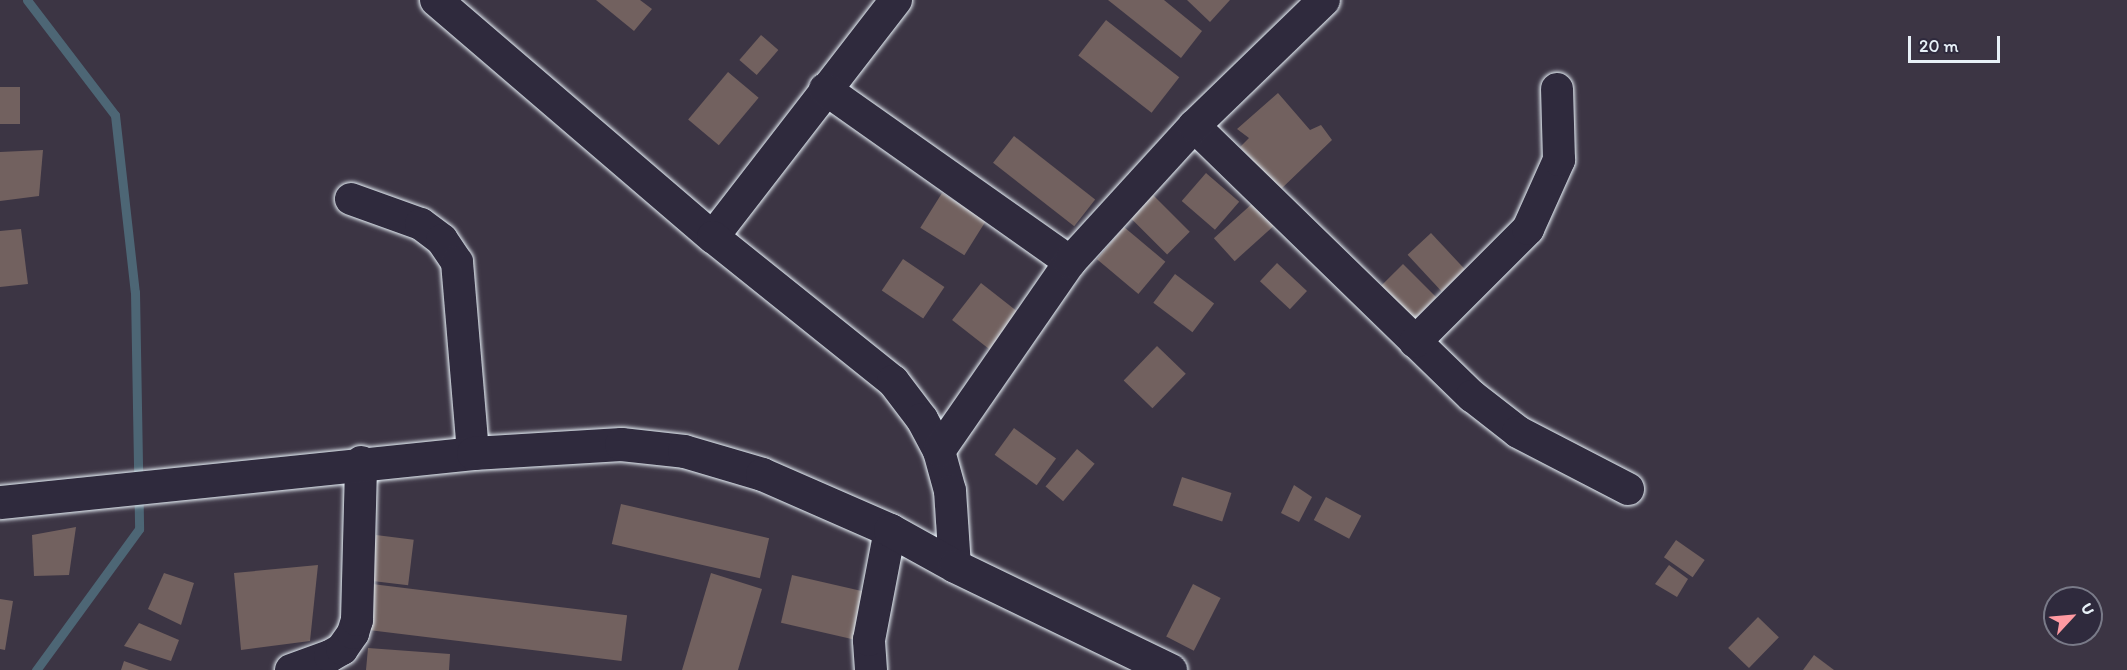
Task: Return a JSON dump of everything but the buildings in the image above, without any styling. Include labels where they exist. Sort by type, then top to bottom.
[{"type":"highway","points":[[0,502],[361,462],[473,453],[621,444],[684,451],[762,474],[891,530],[955,566],[1170,670]]},
{"type":"street","points":[[436,0],[713,237],[893,381],[922,420],[939,451],[951,491],[955,566]]},
{"type":"street","points":[[713,237],[825,89],[896,0]]},
{"type":"street","points":[[939,451],[1070,262],[1194,126],[1324,0]]},
{"type":"street","points":[[825,89],[1070,262]]},
{"type":"street","points":[[1415,342],[1528,229],[1559,160],[1557,89]]},
{"type":"street","points":[[1194,126],[1472,396],[1518,432],[1628,489]]},
{"type":"street","points":[[351,200],[422,224],[442,240],[457,262],[473,453]]},
{"type":"street","points":[[291,670],[330,656],[342,649],[353,633],[357,620],[361,462]]},
{"type":"street","points":[[872,670],[868,640],[891,530]]},
{"type":"waterway","points":[[27,0],[115,115],[135,292],[139,529],[36,670]]}]
